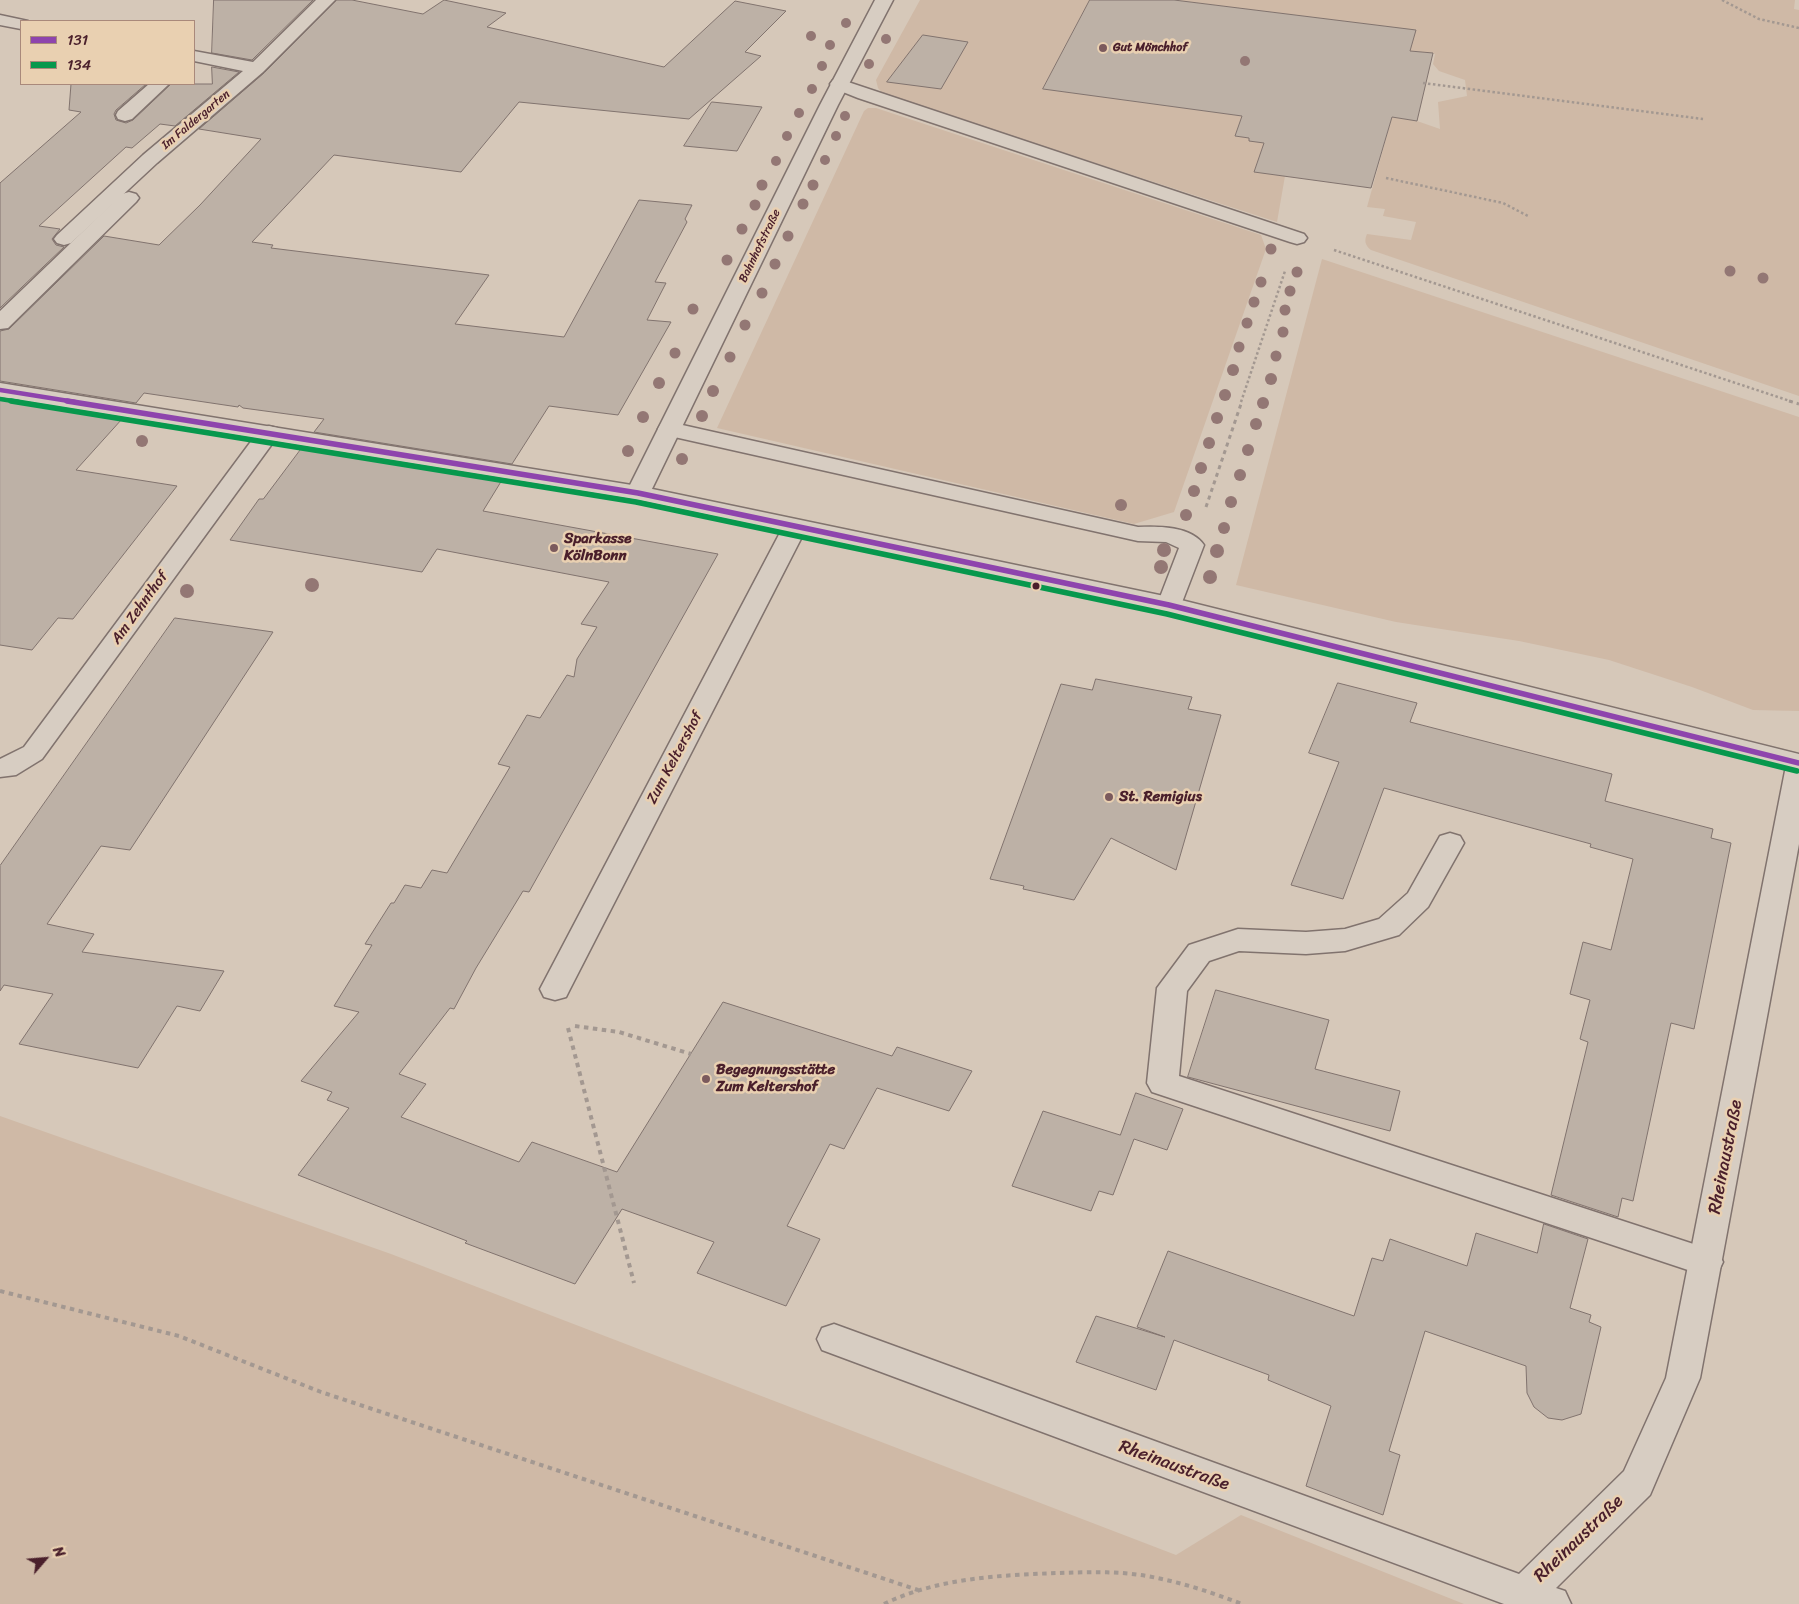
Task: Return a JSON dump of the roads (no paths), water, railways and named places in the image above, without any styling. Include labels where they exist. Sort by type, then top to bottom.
[{"type":"street","name":"Im Faldergarten","points":[[64,239],[150,159],[257,68],[326,0]]},
{"type":"street","name":"Bahnhofstraße","points":[[638,493],[840,84],[884,0]]},
{"type":"street","points":[[0,20],[20,24]]},
{"type":"street","points":[[195,56],[257,68]]},
{"type":"street","points":[[840,84],[864,94],[1297,238]]},
{"type":"street","points":[[125,115],[159,85]]},
{"type":"street","points":[[0,324],[128,198]]},
{"type":"street","points":[[0,390],[638,493],[1169,606],[1799,762]]},
{"type":"street","points":[[669,430],[1138,534],[1167,533],[1181,537],[1192,545],[1169,606]]},
{"type":"street","name":"Am Zehnthof","points":[[0,768],[6,768],[33,753],[269,433]]},
{"type":"street","name":"Zum Keltershof","points":[[555,989],[796,527]]},
{"type":"street","name":"Rheinaustraße","points":[[834,1339],[1532,1601],[1637,1483],[1683,1378],[1799,771]]},
{"type":"street","points":[[1450,843],[1418,900],[1389,927],[1344,940],[1306,943],[1238,940],[1199,953],[1172,988],[1162,1083],[1706,1262]]},
{"type":"place","name":"Gut Mönchhof","points":[[1103,48]]},
{"type":"place","name":"Sparkasse KölnBonn","points":[[554,548]]},
{"type":"place","name":"St. Remigius","points":[[1109,797]]},
{"type":"place","name":"Begegnungsstätte Zum Keltershof","points":[[706,1079]]}]
